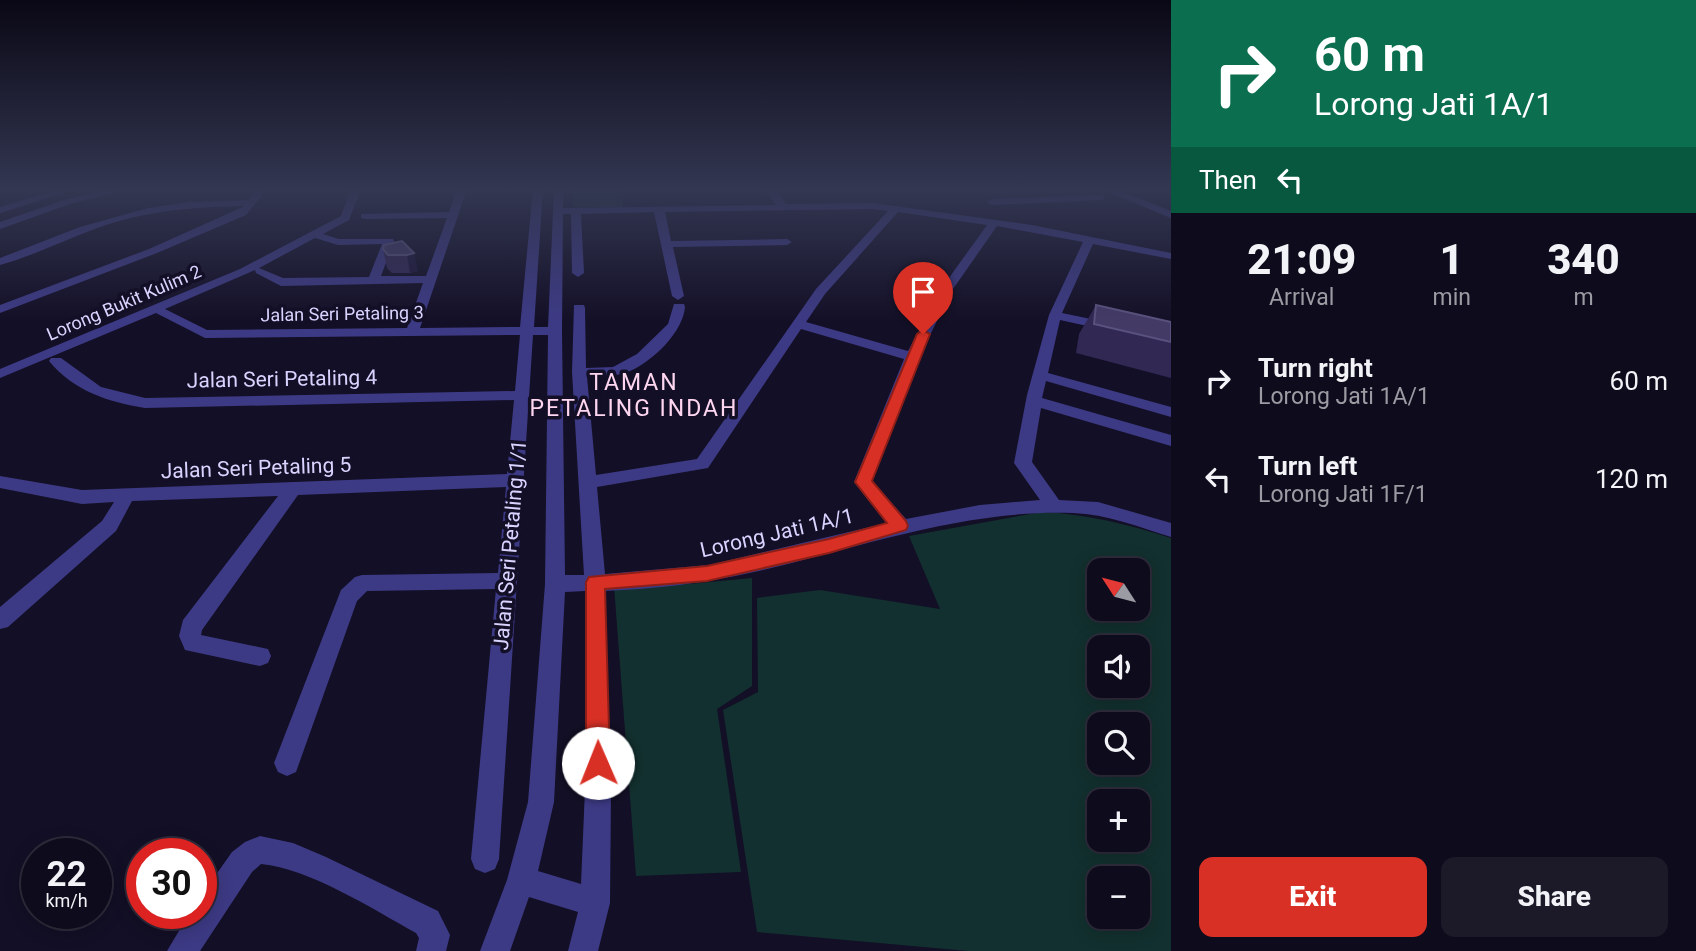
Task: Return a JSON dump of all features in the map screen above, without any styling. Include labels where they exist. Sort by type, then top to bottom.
[{"type":"street","points":[[0,262],[75,233]]},
{"type":"street","points":[[0,309],[195,233]]},
{"type":"street","points":[[412,332],[447,233]]},
{"type":"street","name":"Jalan Seri Petaling 1/1","points":[[485,859],[535,233]]},
{"type":"street","points":[[495,951],[521,880],[541,802],[555,584],[555,331],[565,233]]},
{"type":"street","points":[[571,233],[578,272]]},
{"type":"street","points":[[579,372],[605,374],[624,370],[639,362],[678,321],[679,302],[665,233]]},
{"type":"street","points":[[588,482],[702,464],[834,275],[872,233]]},
{"type":"street","points":[[900,526],[863,482],[912,357],[947,289],[987,233]]},
{"type":"street","points":[[1060,233],[1171,256]]},
{"type":"street","points":[[313,234],[338,242],[389,241],[373,281]]},
{"type":"street","name":"Lorong Bukit Kulim 2","points":[[0,374],[244,271],[313,234]]},
{"type":"street","points":[[1055,507],[1023,463],[1034,401],[1055,315],[1090,238]]},
{"type":"street","points":[[667,244],[787,242]]},
{"type":"street","points":[[260,271],[281,282],[431,279]]},
{"type":"street","points":[[579,308],[579,372],[596,582],[598,789],[595,903],[583,951]]},
{"type":"street","name":"Jalan Seri Petaling 3","points":[[162,312],[205,334],[555,331]]},
{"type":"street","points":[[1055,315],[1125,331]]},
{"type":"street","points":[[799,324],[912,357]]},
{"type":"street","name":"Jalan Seri Petaling 4","points":[[56,360],[89,389],[111,399],[145,403],[522,395]]},
{"type":"street","points":[[1040,375],[1171,412]]},
{"type":"street","points":[[1034,401],[1171,441]]},
{"type":"street","name":"Jalan Seri Petaling 5","points":[[8,484],[82,497],[292,491],[515,480]]},
{"type":"street","points":[[0,499],[8,484]]},
{"type":"street","points":[[260,656],[193,643],[190,636],[191,627],[292,491]]},
{"type":"street","points":[[0,620],[109,526],[127,495]]},
{"type":"street","name":"Lorong Jati 1A/1","points":[[555,584],[707,574],[829,546],[900,526],[1007,510],[1074,506],[1116,512],[1171,530]]},
{"type":"street","points":[[287,763],[348,596],[354,588],[362,583],[507,581]]},
{"type":"street","points":[[182,951],[231,877],[253,853],[262,850],[277,851],[334,875],[426,922],[435,930],[435,942],[431,951]]},
{"type":"street","points":[[521,880],[595,903]]},
{"type":"green space","points":[[1041,512],[1107,520],[1171,538],[1171,951],[968,951],[757,932],[723,710],[758,692],[757,598],[820,590],[940,609],[909,536]]},
{"type":"green space","points":[[752,578],[752,686],[717,709],[741,872],[636,876],[614,586],[689,584]]},
{"type":"building","points":[[402,241],[414,253],[388,255],[383,249],[384,245]]},
{"type":"building","points":[[1096,305],[1171,322],[1171,342],[1094,324]]},
{"type":"district","name":"TAMAN PETALING INDAH","points":[[634,395]]},
{"type":"route","points":[[598,763],[596,582],[707,574],[829,546],[900,526],[863,482],[923,334]]}]
